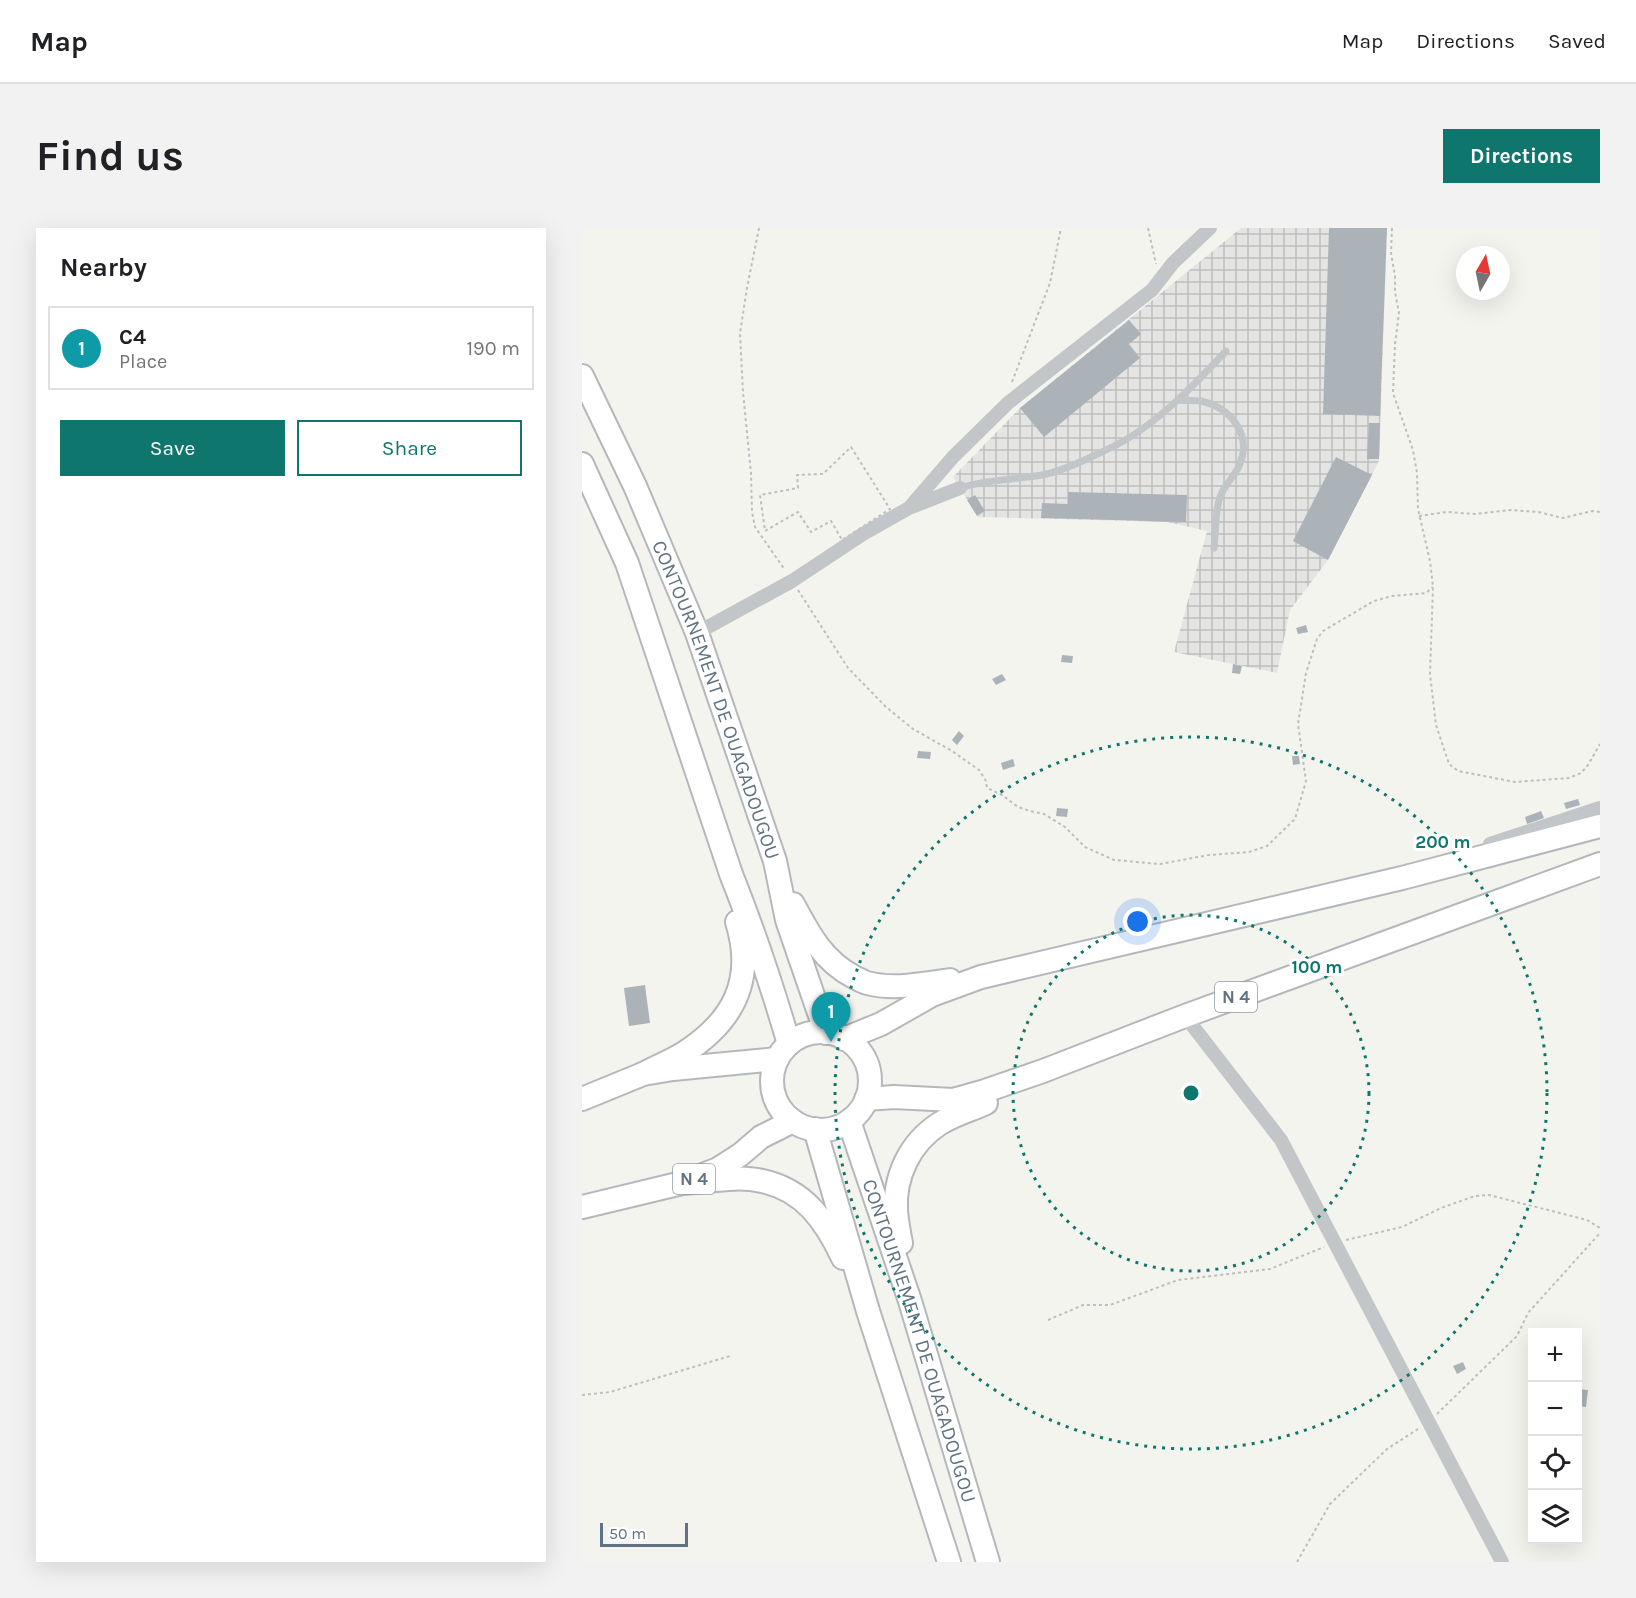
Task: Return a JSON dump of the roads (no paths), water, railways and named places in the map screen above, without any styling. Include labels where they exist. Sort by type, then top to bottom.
[{"type":"highway","name":"CONTOURNEMENT DE OUAGADOUGOU","points":[[582,376],[634,486],[697,633],[775,861],[787,920],[835,1036]]},
{"type":"highway","name":"CONTOURNEMENT DE OUAGADOUGOU","points":[[582,464],[627,563],[730,874],[748,916],[783,1051]]},
{"type":"highway","points":[[643,1074],[783,1051],[806,1035],[835,1036],[881,1024],[933,994],[981,977],[1402,878],[1600,826]]},
{"type":"highway","points":[[775,861],[790,899],[810,935],[824,955],[843,971],[866,983],[890,986],[981,977]]},
{"type":"highway","name":"N 4","points":[[866,1099],[894,1097],[953,1101],[985,1092],[1600,864]]},
{"type":"highway","points":[[582,1099],[643,1074],[684,1053],[725,1018],[737,997],[743,972],[743,943],[732,907],[730,874]]},
{"type":"highway","points":[[783,1051],[773,1071],[772,1083],[779,1107],[798,1125],[815,1130],[835,1128],[856,1115],[866,1099],[870,1080],[868,1068],[858,1051],[835,1036]]},
{"type":"highway","points":[[910,1301],[896,1210],[898,1184],[906,1159],[921,1138],[940,1123],[1004,1094],[1043,1071]]},
{"type":"highway","name":"N 4","points":[[582,1207],[682,1183],[718,1169],[740,1155],[761,1137],[793,1121]]},
{"type":"highway","name":"CONTOURNEMENT DE OUAGADOUGOU","points":[[849,1121],[910,1301],[987,1562]]},
{"type":"highway","name":"CONTOURNEMENT DE OUAGADOUGOU","points":[[815,1130],[867,1311],[949,1562]]},
{"type":"highway","points":[[682,1183],[735,1179],[761,1181],[791,1191],[813,1209],[832,1235],[867,1311]]},
{"type":"street","points":[[909,508],[953,457],[1003,407],[1154,287],[1173,263],[1210,228]]},
{"type":"street","points":[[697,633],[792,581],[863,534],[909,508],[960,488]]},
{"type":"street","points":[[1490,844],[1600,807]]},
{"type":"street","points":[[1185,1016],[1281,1140],[1502,1562]]},
{"type":"lane","points":[[960,488],[975,483],[1043,475],[1072,466],[1120,443],[1146,426],[1178,400],[1226,351]]},
{"type":"lane","points":[[1178,400],[1200,401],[1216,407],[1233,419],[1243,438],[1244,451],[1239,467],[1223,489],[1219,501],[1214,548]]},
{"type":"place","name":"C4","points":[[831,1042]]}]
